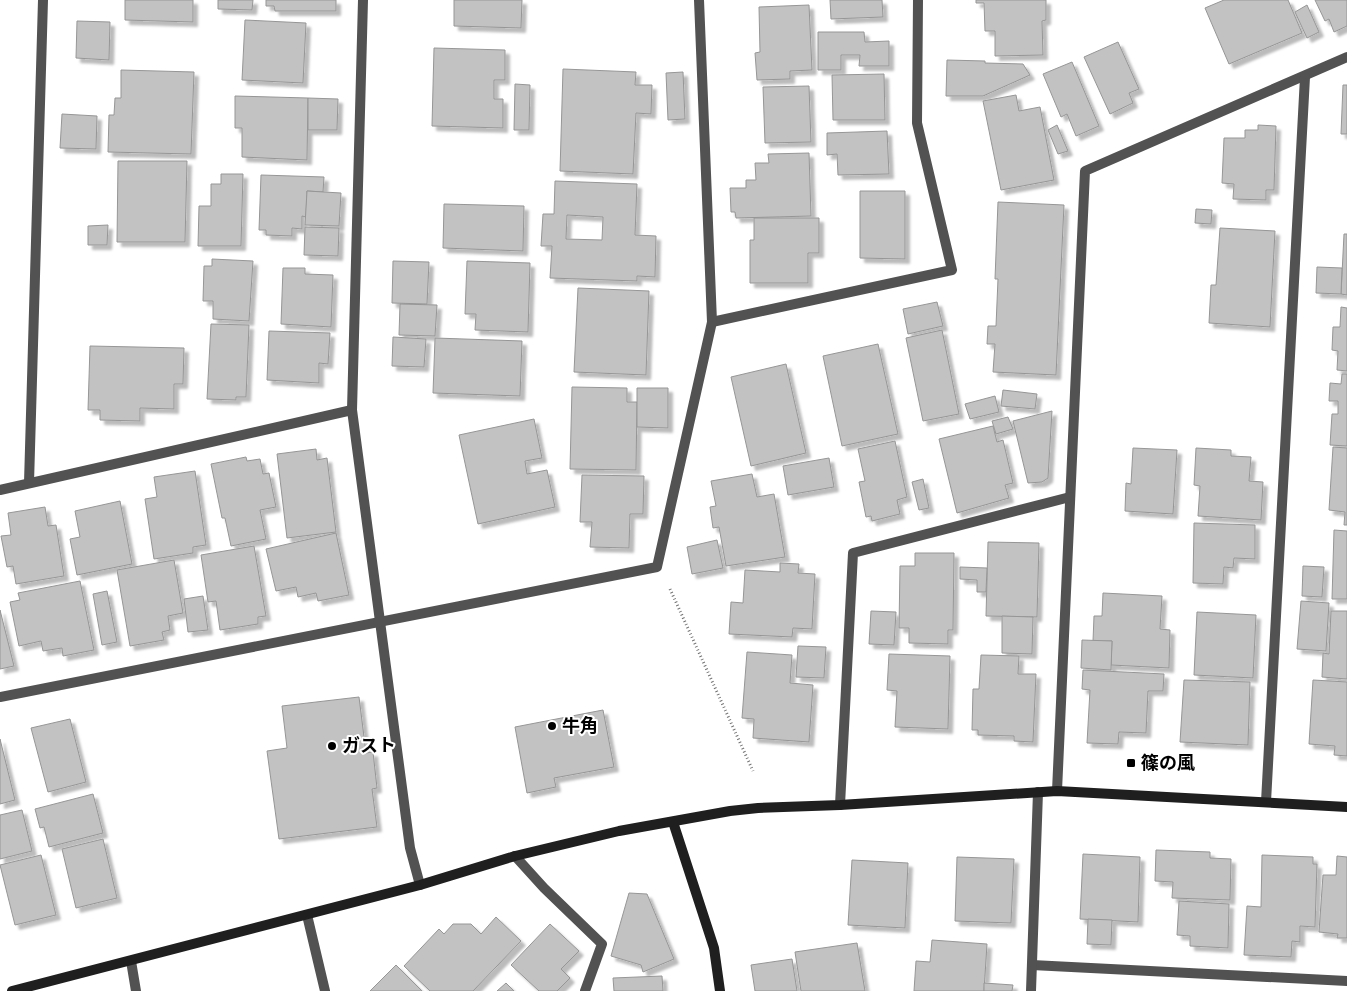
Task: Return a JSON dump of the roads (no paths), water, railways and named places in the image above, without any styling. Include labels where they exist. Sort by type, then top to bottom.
[{"type":"street","points":[[29,483],[44,0]]},
{"type":"street","points":[[364,0],[352,410],[410,848],[420,885]]},
{"type":"street","points":[[0,696],[657,567],[712,322],[699,0]]},
{"type":"street","points":[[712,322],[952,270],[917,123],[918,0]]},
{"type":"street","points":[[1057,791],[1085,171],[1305,77],[1347,57]]},
{"type":"street","points":[[1266,802],[1305,77]]},
{"type":"street","points":[[0,490],[352,410]]},
{"type":"street","points":[[840,805],[853,553],[1070,496]]},
{"type":"street","points":[[12,991],[420,885],[515,856],[619,831],[758,808],[840,805],[1057,791],[1347,807]]},
{"type":"street","points":[[1031,991],[1038,792]]},
{"type":"street","points":[[673,822],[714,948],[720,991]]},
{"type":"street","points":[[515,856],[544,888],[602,944],[585,991]]},
{"type":"street","points":[[307,915],[325,991]]},
{"type":"street","points":[[131,961],[136,991]]},
{"type":"street","points":[[1032,965],[1347,981]]},
{"type":"place","name":"牛角","points":[[552,726]]},
{"type":"place","name":"ガスト","points":[[332,746]]},
{"type":"place","name":"篠の風","points":[[1131,763]]}]
